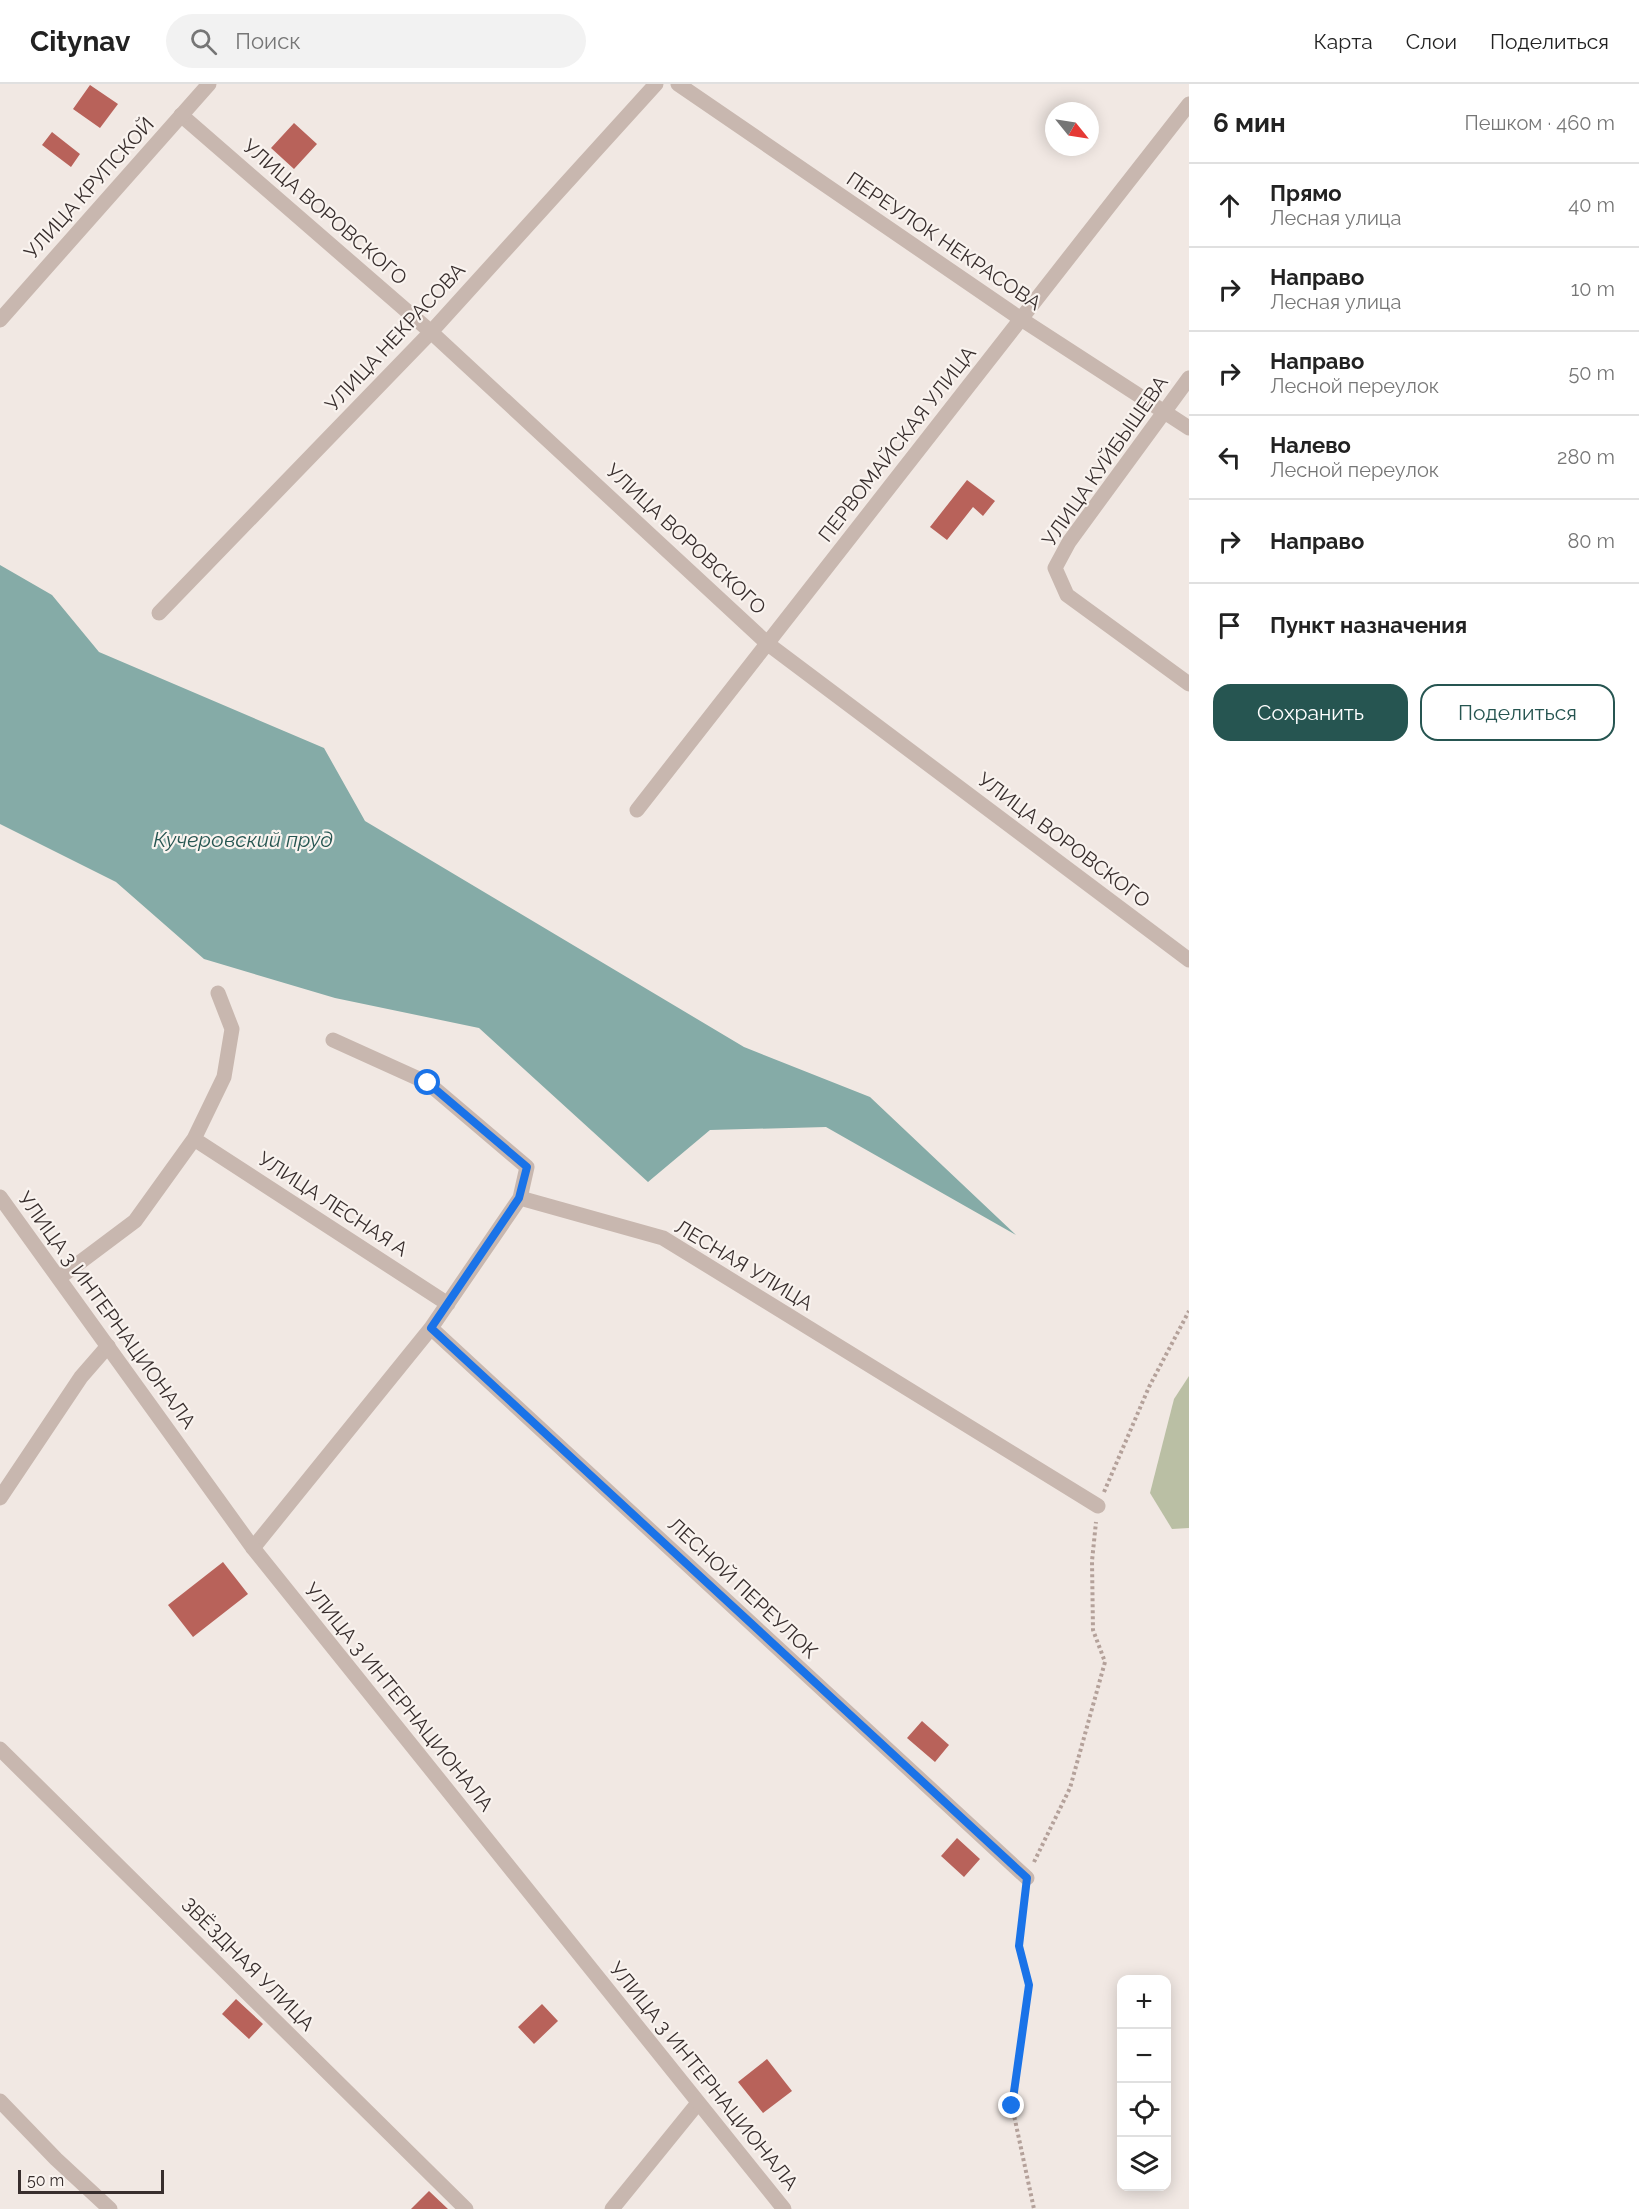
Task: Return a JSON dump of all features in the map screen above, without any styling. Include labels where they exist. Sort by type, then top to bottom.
[{"type":"street","name":"УЛИЦА КРУПСКОЙ","points":[[0,320],[209,84]]},
{"type":"street","name":"УЛИЦА НЕКРАСОВА","points":[[159,613],[431,332],[656,84]]},
{"type":"street","name":"ПЕРЕУЛОК НЕКРАСОВА","points":[[678,84],[1021,320],[1165,410],[1189,428]]},
{"type":"street","name":"ПЕРВОМАЙСКАЯ УЛИЦА","points":[[637,810],[1189,104]]},
{"type":"street","name":"УЛИЦА ВОРОВСКОГО","points":[[181,115],[431,332],[768,644],[1189,960]]},
{"type":"street","name":"УЛИЦА КУЙБЫШЕВА","points":[[1189,378],[1069,542],[1055,568],[1067,595],[1189,684]]},
{"type":"street","points":[[59,1278],[135,1221],[194,1139],[224,1077],[232,1029],[218,993]]},
{"type":"street","points":[[253,1548],[431,1328],[519,1198],[527,1167],[428,1083],[333,1040]]},
{"type":"street","name":"УЛИЦА ЛЕСНАЯ А","points":[[194,1139],[448,1304]]},
{"type":"street","name":"УЛИЦА 3 ИНТЕРНАЦИОНАЛА","points":[[0,1197],[253,1548],[784,2209]]},
{"type":"street","name":"ЛЕСНАЯ УЛИЦА","points":[[519,1198],[663,1238],[1098,1506]]},
{"type":"street","name":"ЛЕСНОЙ ПЕРЕУЛОК","points":[[431,1328],[1027,1878]]},
{"type":"street","points":[[0,1498],[81,1377],[108,1346]]},
{"type":"street","name":"ЗВЁЗДНАЯ УЛИЦА","points":[[0,1749],[466,2209]]},
{"type":"street","points":[[0,2102],[56,2159],[110,2209]]},
{"type":"street","points":[[612,2209],[698,2103]]},
{"type":"path","points":[[1034,2209],[1012,2106],[1029,1985],[1019,1946],[1027,1878],[1070,1788],[1105,1662],[1093,1630],[1092,1561],[1098,1506],[1149,1387],[1189,1311]]},
{"type":"green space","points":[[1189,1376],[1189,1528],[1172,1529],[1150,1493],[1174,1399]]},
{"type":"water","name":"Кучеровский пруд","points":[[0,565],[52,595],[99,652],[324,748],[365,821],[744,1047],[870,1097],[1016,1235],[826,1127],[710,1130],[648,1182],[479,1028],[335,998],[204,959],[116,882],[0,824]]},
{"type":"building","points":[[90,85],[118,104],[100,128],[73,109]]},
{"type":"building","points":[[294,123],[317,144],[294,169],[271,148]]},
{"type":"building","points":[[52,132],[80,154],[71,167],[42,145]]},
{"type":"building","points":[[967,480],[995,501],[983,516],[973,507],[947,540],[930,527]]},
{"type":"building","points":[[223,1562],[248,1594],[193,1637],[168,1605]]},
{"type":"building","points":[[922,1721],[949,1745],[935,1762],[907,1738]]},
{"type":"building","points":[[957,1838],[980,1859],[964,1877],[941,1856]]},
{"type":"building","points":[[236,1999],[263,2024],[249,2039],[222,2014]]},
{"type":"building","points":[[542,2004],[558,2021],[534,2044],[518,2027]]},
{"type":"building","points":[[767,2059],[792,2091],[763,2113],[738,2082]]},
{"type":"building","points":[[429,2191],[448,2209],[411,2209]]},
{"type":"route","points":[[428,1083],[527,1167],[519,1198],[431,1328],[1027,1878],[1021,1908],[1019,1946],[1029,1985],[1012,2106]]}]
